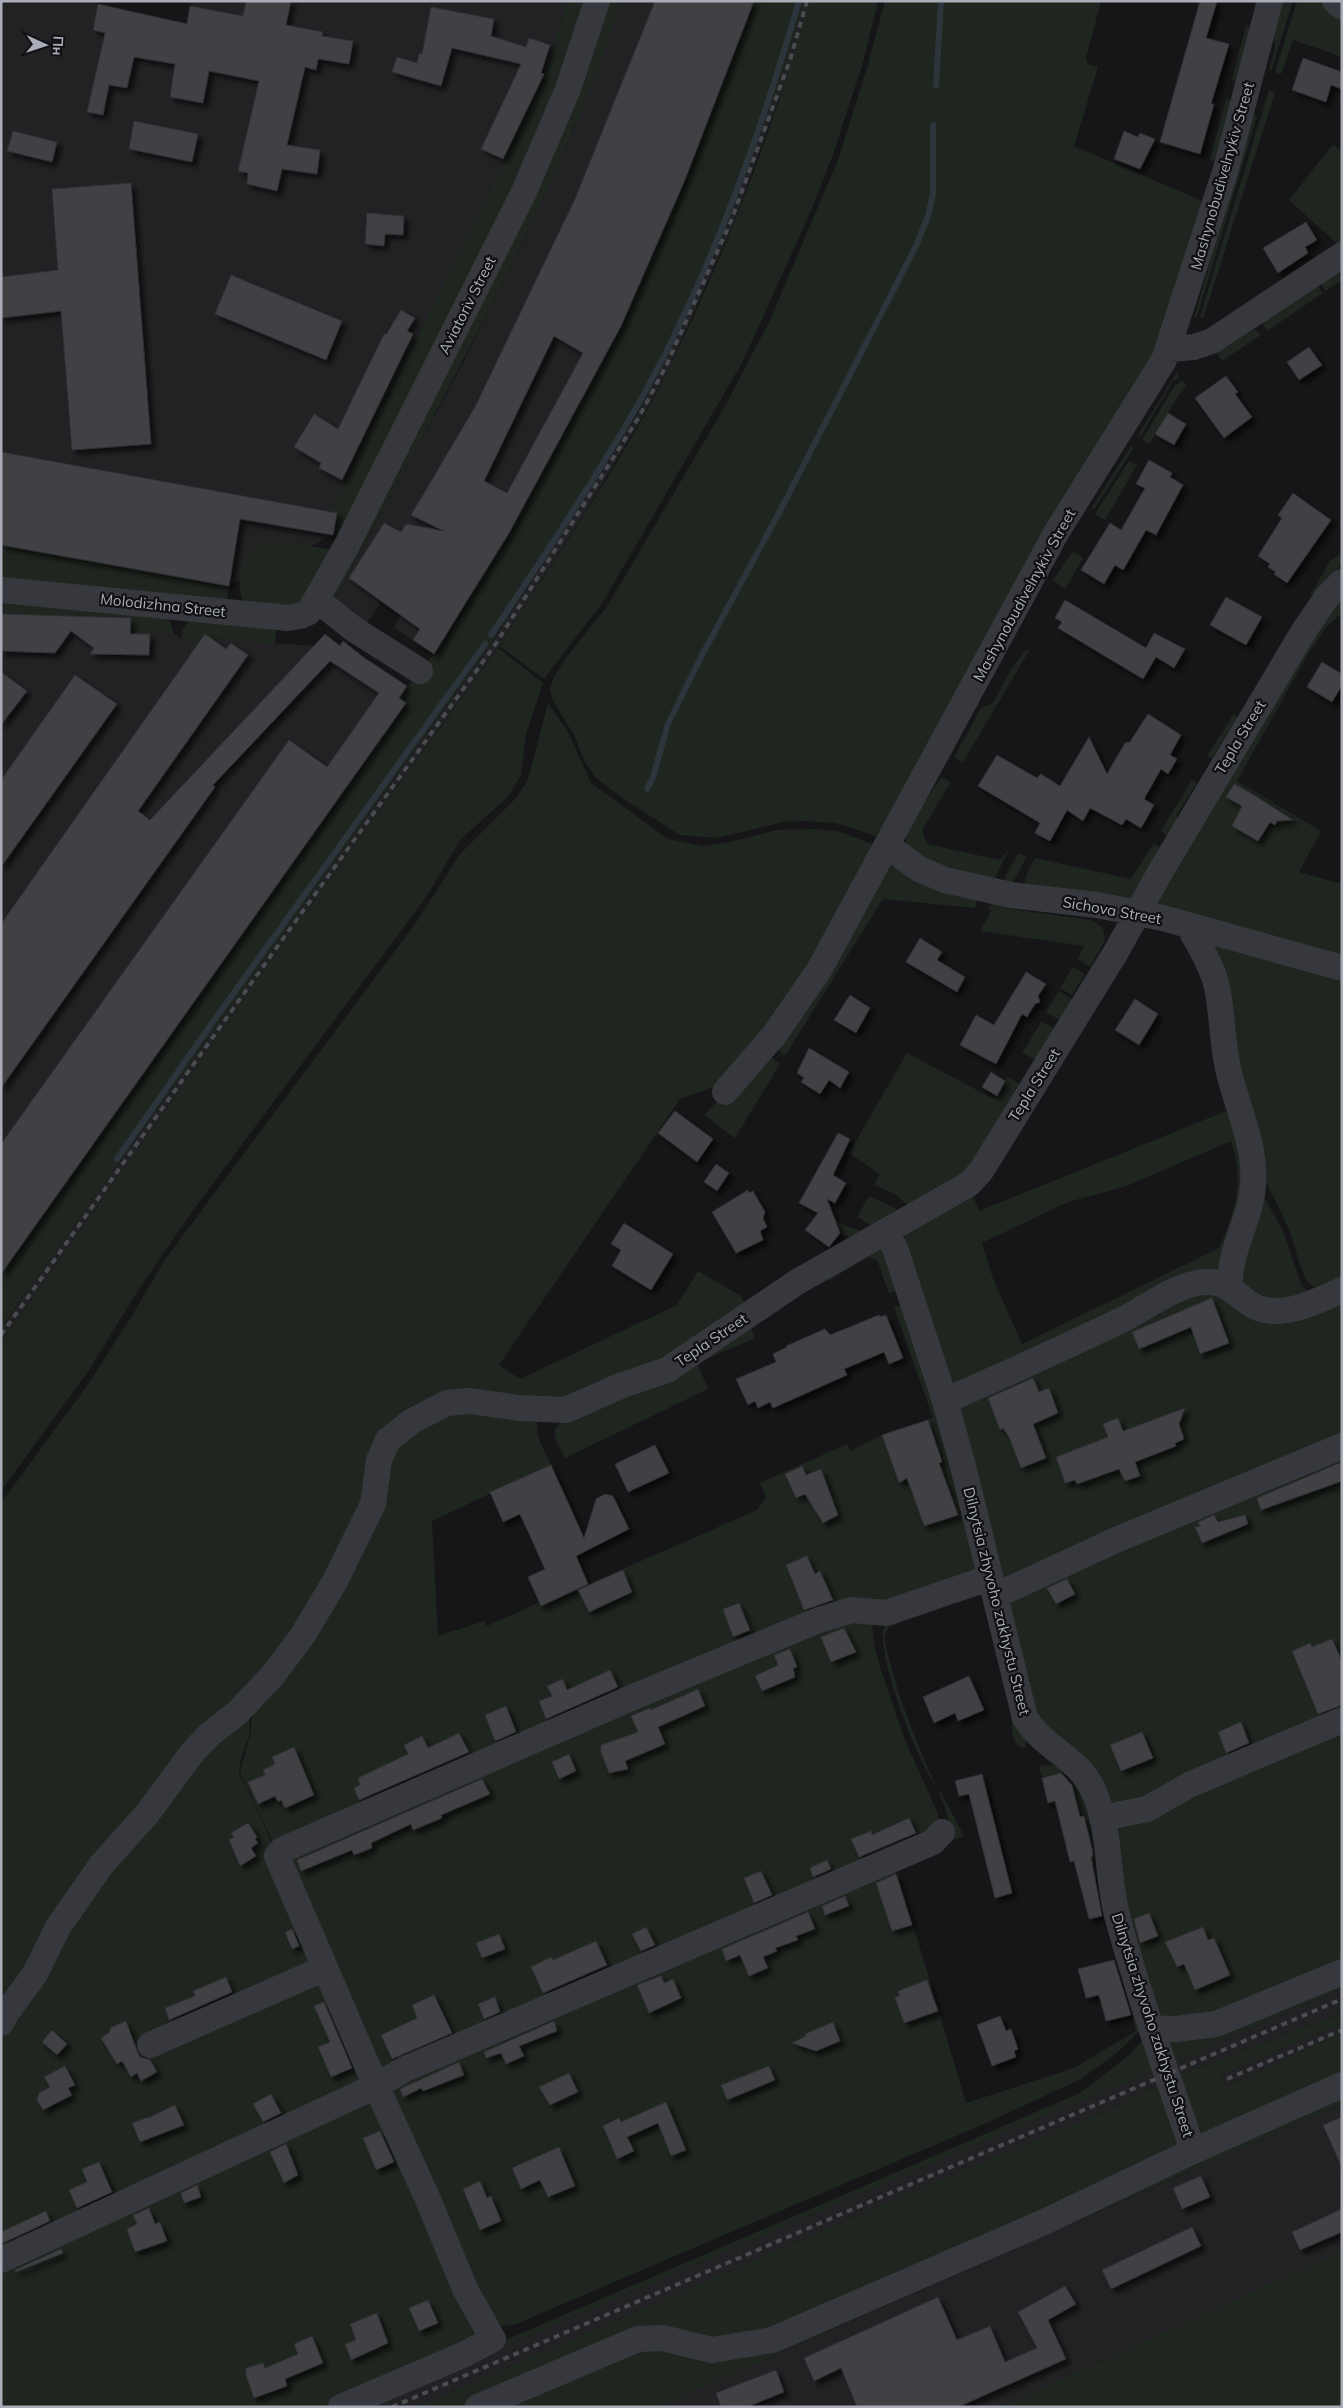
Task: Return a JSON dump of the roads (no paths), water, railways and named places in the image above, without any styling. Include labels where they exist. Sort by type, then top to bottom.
[{"type":"street","name":"Aviatoriv Street","points":[[317,600],[347,545],[523,194],[568,89],[597,1]]},
{"type":"street","name":"Mashynobudivelnykiv Street","points":[[724,1092],[775,1034],[819,970],[888,846],[912,796],[1056,533],[1164,360],[1226,169],[1270,1]]},
{"type":"street","points":[[1335,1],[1342,7]]},
{"type":"street","points":[[1169,349],[1194,347],[1212,341],[1342,255]]},
{"type":"street","name":"Tepla Street","points":[[1,2024],[7,2012],[35,1974],[58,1927],[102,1864],[147,1814],[192,1753],[209,1735],[238,1712],[273,1675],[303,1636],[335,1580],[373,1504],[380,1460],[388,1440],[412,1420],[447,1403],[468,1401],[558,1411],[566,1410],[620,1386],[667,1370],[797,1282],[969,1184],[981,1171],[1116,952],[1136,913],[1305,629],[1327,597],[1342,582]]},
{"type":"street","name":"Molodizhna Street","points":[[1,590],[288,618],[309,612],[317,600]]},
{"type":"street","points":[[317,600],[355,630],[420,671]]},
{"type":"street","name":"Sichova Street","points":[[888,846],[919,869],[945,880],[1011,895],[1136,913],[1188,925],[1342,968]]},
{"type":"street","points":[[1188,925],[1216,985],[1230,1076],[1243,1121],[1254,1171],[1254,1186],[1246,1217],[1232,1256],[1230,1287]]},
{"type":"street","name":"Dilnytsia zhyvoho zakhystu Street","points":[[886,1232],[895,1248],[945,1401],[979,1525],[992,1587],[1025,1718],[1035,1734],[1078,1766],[1086,1776],[1094,1792],[1108,1844],[1117,1916],[1151,2028],[1193,2151]]},
{"type":"street","points":[[945,1401],[1056,1352],[1143,1310],[1177,1290],[1197,1283],[1230,1287],[1258,1308],[1275,1311],[1295,1308],[1342,1290]]},
{"type":"street","points":[[341,2407],[465,2354],[493,2339],[466,2291],[426,2194],[376,2086],[279,1863],[277,1856],[282,1850],[638,1695],[819,1620],[852,1610],[886,1613],[992,1587],[1116,1540],[1342,1446]]},
{"type":"street","points":[[1102,1818],[1146,1809],[1189,1785],[1342,1720]]},
{"type":"street","points":[[1,2260],[376,2086],[405,2069],[933,1842],[942,1832]]},
{"type":"street","points":[[150,2045],[325,1968]]},
{"type":"street","points":[[1151,2028],[1176,2029],[1216,2024],[1342,1972]]},
{"type":"street","points":[[478,2407],[638,2340],[662,2338],[712,2350],[772,2340],[1042,2223],[1193,2151],[1342,2085]]},
{"type":"waterway","points":[[491,635],[528,581],[632,415],[684,316],[707,265],[748,160],[799,1]]},
{"type":"waterway","points":[[936,85],[941,1]]},
{"type":"waterway","points":[[647,789],[653,777],[668,724],[701,657],[780,511],[916,246],[928,216],[933,194],[933,125]]},
{"type":"waterway","points":[[117,1159],[210,1026],[485,644]]},
{"type":"railway","points":[[1,1335],[495,645],[639,417],[666,366],[731,221],[790,60],[807,1]]},
{"type":"railway","points":[[392,2407],[1342,1999]]},
{"type":"railway","points":[[1227,2079],[1342,2030]]}]
